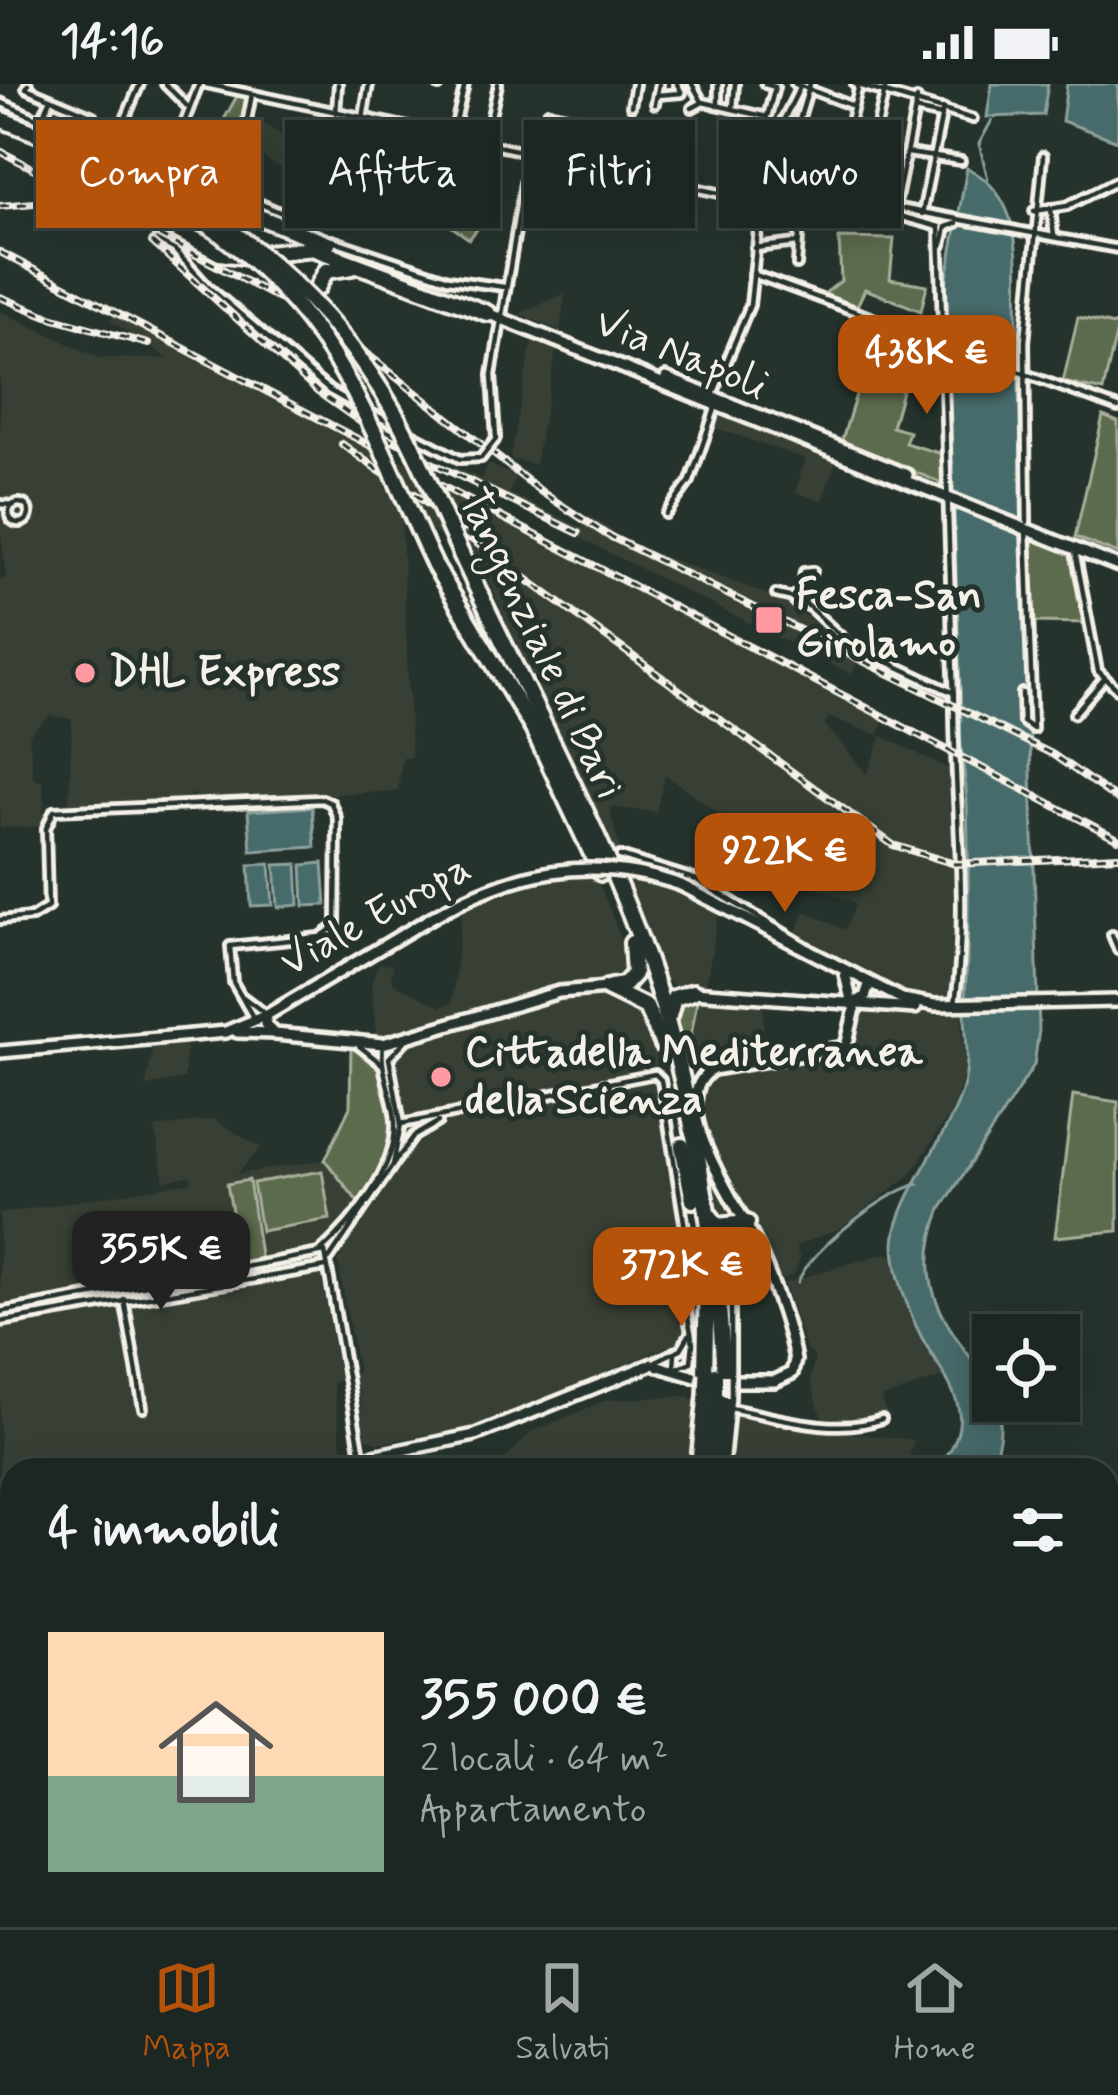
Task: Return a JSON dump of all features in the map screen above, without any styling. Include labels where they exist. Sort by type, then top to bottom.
[{"type":"highway","points":[[0,113],[36,126]]},
{"type":"highway","points":[[261,218],[494,312]]},
{"type":"highway","points":[[261,223],[494,312]]},
{"type":"highway","points":[[172,228],[220,253],[243,256],[312,248],[494,312]]},
{"type":"highway","points":[[184,228],[238,254],[276,280]]},
{"type":"highway","name":"Tangenziale di Bari","points":[[213,228],[276,280],[347,375],[435,566],[533,729],[636,940],[663,1045],[710,1277]]},
{"type":"highway","name":"Tangenziale di Bari","points":[[228,228],[339,330],[396,415],[636,940],[680,1086],[698,1178],[710,1277],[714,1375],[721,1398],[720,1458]]},
{"type":"highway","points":[[339,330],[317,288],[326,271],[346,266],[432,299],[494,312]]},
{"type":"highway","points":[[607,988],[632,978],[636,940]]},
{"type":"highway","points":[[636,940],[661,978],[693,992]]},
{"type":"highway","points":[[607,988],[646,1007],[663,1045]]},
{"type":"highway","points":[[680,1086],[669,1004],[678,995],[693,992]]},
{"type":"highway","points":[[698,1178],[711,1221],[726,1228],[743,1225]]},
{"type":"highway","points":[[710,1277],[718,1238],[743,1225]]},
{"type":"highway","name":"Tangenziale di Bari","points":[[708,1458],[721,1398]]},
{"type":"main road","name":"Via Napoli","points":[[494,312],[1118,563]]},
{"type":"main road","name":"Via Napoli","points":[[1026,526],[1118,563]]},
{"type":"main road","name":"Viale Europa","points":[[0,1052],[226,1032],[256,1021],[430,919],[510,879],[569,867],[621,869],[681,885],[902,1000],[935,1005],[1118,1001]]},
{"type":"main road","points":[[354,1458],[475,1435],[652,1364],[775,1382],[792,1373],[794,1352],[761,1256],[704,1144],[694,1100],[701,1077],[725,1066],[846,1046],[852,1004],[844,972]]},
{"type":"main road","points":[[852,1004],[865,998],[868,985]]},
{"type":"main road","points":[[226,1032],[297,1033],[382,1044],[559,992],[607,988]]},
{"type":"main road","points":[[693,992],[935,1005]]},
{"type":"main road","points":[[276,1032],[284,1005]]},
{"type":"main road","points":[[267,1015],[266,1024],[276,1032]]},
{"type":"main road","points":[[256,1021],[276,1032]]},
{"type":"main road","points":[[700,1458],[721,1398]]},
{"type":"street","points":[[128,120],[140,84]]},
{"type":"street","points":[[165,84],[189,108]]},
{"type":"street","points":[[184,120],[203,84],[372,120]]},
{"type":"street","points":[[336,112],[338,84]]},
{"type":"street","points":[[363,118],[369,84]]},
{"type":"street","points":[[456,120],[465,84]]},
{"type":"street","points":[[491,116],[498,84]]},
{"type":"street","points":[[631,106],[635,84]]},
{"type":"street","points":[[655,104],[659,84]]},
{"type":"street","points":[[657,95],[682,93],[677,84]]},
{"type":"street","points":[[692,84],[703,102]]},
{"type":"street","points":[[718,84],[718,105]]},
{"type":"street","points":[[734,108],[735,84]]},
{"type":"street","points":[[692,108],[703,102],[767,117],[776,87],[765,84]]},
{"type":"street","points":[[851,120],[857,84],[917,99],[943,112]]},
{"type":"street","points":[[27,86],[93,116]]},
{"type":"street","points":[[781,120],[796,86],[854,106]]},
{"type":"street","points":[[800,120],[810,88]]},
{"type":"street","points":[[879,120],[885,90]]},
{"type":"street","points":[[252,94],[236,183],[245,197],[285,214]]},
{"type":"street","points":[[44,120],[51,98]]},
{"type":"street","points":[[901,188],[917,99]]},
{"type":"street","points":[[915,110],[974,119]]},
{"type":"street","points":[[548,112],[590,120]]},
{"type":"street","points":[[922,214],[943,112]]},
{"type":"street","points":[[908,152],[962,161]]},
{"type":"street","points":[[1022,693],[1023,722],[1033,729],[1023,374],[1031,234],[1043,156]]},
{"type":"street","points":[[157,240],[175,249],[207,286],[335,395],[460,459],[481,458],[496,439],[494,312],[504,287],[524,181]]},
{"type":"street","points":[[1034,211],[1118,181]]},
{"type":"street","points":[[901,207],[943,224]]},
{"type":"street","points":[[1051,208],[1054,238]]},
{"type":"street","points":[[261,213],[448,279],[504,287]]},
{"type":"street","points":[[901,217],[1118,249]]},
{"type":"street","points":[[943,224],[954,693],[951,752],[959,801],[965,936],[958,1004]]},
{"type":"street","points":[[666,514],[690,481],[713,401],[750,305],[757,228]]},
{"type":"street","points":[[797,265],[799,228]]},
{"type":"street","points":[[754,248],[798,242]]},
{"type":"street","points":[[753,274],[1118,408]]},
{"type":"street","points":[[9,512],[14,505]]},
{"type":"street","points":[[0,508],[28,508],[28,519],[15,523],[0,508]]},
{"type":"street","points":[[1074,548],[1104,680],[1118,691]]},
{"type":"street","points":[[813,571],[804,572],[801,593],[805,604],[849,644],[954,693]]},
{"type":"street","points":[[776,593],[794,598]]},
{"type":"street","points":[[794,598],[801,593]]},
{"type":"street","points":[[794,598],[797,605],[805,604]]},
{"type":"street","points":[[1074,714],[1104,680]]},
{"type":"street","points":[[0,920],[32,917],[48,907],[46,827],[54,811],[310,799],[332,803],[338,818],[336,926],[320,938],[235,942],[229,951],[230,971],[256,1021]]},
{"type":"street","points":[[620,856],[697,880],[796,936],[811,954]]},
{"type":"street","points":[[1112,934],[1118,950]]},
{"type":"street","points":[[243,997],[267,1015]]},
{"type":"street","points":[[240,1027],[246,1006]]},
{"type":"street","points":[[256,1006],[256,1021]]},
{"type":"street","points":[[389,1058],[411,1037]]},
{"type":"street","points":[[354,1041],[384,1067]]},
{"type":"street","points":[[382,1044],[400,1113],[393,1165]]},
{"type":"street","points":[[316,1266],[317,1253],[380,1177],[390,1156],[395,1121],[382,1044]]},
{"type":"street","points":[[400,1128],[655,1074],[661,1080],[690,1258],[682,1284],[693,1355],[688,1366],[674,1369],[675,1352]]},
{"type":"street","points":[[400,1113],[417,1122]]},
{"type":"street","points":[[362,1456],[326,1267],[414,1136],[454,1117]]},
{"type":"street","points":[[400,1128],[414,1136]]},
{"type":"street","points":[[0,1312],[317,1253],[329,1259]]},
{"type":"street","points":[[690,1258],[678,1262],[702,1311],[714,1375]]},
{"type":"street","points":[[0,1322],[326,1267]]},
{"type":"street","points":[[747,1278],[764,1274]]},
{"type":"street","points":[[714,1375],[729,1303],[747,1278],[764,1274]]},
{"type":"street","points":[[124,1298],[143,1408]]},
{"type":"street","points":[[652,1364],[675,1352],[691,1332]]},
{"type":"street","points":[[693,1355],[714,1375]]},
{"type":"street","points":[[721,1398],[843,1425],[882,1419]]},
{"type":"shaded area","points":[[261,122],[285,138],[285,171],[261,155]]},
{"type":"shaded area","points":[[565,294],[560,330],[519,314]]},
{"type":"shaded area","points":[[116,310],[885,714],[879,735],[828,717],[825,725],[867,774],[882,736],[951,770],[963,939],[950,1001],[930,1003],[888,991],[816,950],[796,931],[805,911],[845,930],[856,903],[821,889],[665,774],[656,812],[609,807],[621,853],[612,861],[486,575],[472,559],[401,509],[411,757],[402,758],[398,791],[210,800],[191,794],[188,799],[69,805],[72,719],[50,715],[29,735],[33,778],[43,781],[44,826],[0,828],[0,580],[6,579],[0,521],[0,311],[99,358],[169,359],[111,321]]},
{"type":"shaded area","points":[[533,336],[557,346],[535,464],[510,459]]},
{"type":"shaded area","points":[[719,412],[837,458],[822,501],[795,492],[806,459],[713,427]]},
{"type":"shaded area","points":[[488,464],[516,477],[509,493],[582,528],[589,516],[637,547],[786,601],[843,645],[887,667],[883,675],[857,664],[851,674],[452,474],[455,467],[481,479]]},
{"type":"shaded area","points":[[595,872],[633,971],[617,982],[577,984],[394,1037],[362,1038],[376,1032],[371,985],[378,964],[393,965],[391,979],[397,985],[440,1007],[452,1003],[462,911],[533,878]]},
{"type":"shaded area","points":[[616,872],[671,886],[719,909],[705,990],[677,987],[662,977]]},
{"type":"shaded area","points":[[599,992],[636,1002],[651,1025],[661,1064],[415,1120],[403,1113],[392,1058],[407,1042],[551,999]]},
{"type":"shaded area","points":[[861,993],[914,1011],[961,1010],[966,1071],[952,1111],[910,1175],[839,1229],[795,1246],[800,1259],[794,1275],[775,1283],[747,1220],[716,1223],[687,1087],[712,1074],[856,1050]]},
{"type":"shaded area","points":[[698,996],[764,1001],[763,1051],[686,1063]]},
{"type":"shaded area","points":[[186,1042],[184,1079],[146,1086],[152,1050],[143,1045]]},
{"type":"shaded area","points":[[653,1077],[689,1247],[672,1251],[685,1339],[475,1427],[379,1443],[366,1438],[358,1386],[351,1386],[349,1373],[358,1373],[338,1261],[406,1154],[446,1121]]},
{"type":"shaded area","points":[[213,1119],[261,1148],[237,1174],[325,1160],[364,1203],[316,1248],[340,1381],[333,1383],[343,1457],[0,1458],[0,1214],[192,1182],[191,1175],[164,1181],[155,1128]]},
{"type":"shaded area","points":[[886,1253],[895,1258],[918,1334],[947,1375],[881,1398],[889,1422],[869,1428],[824,1425],[810,1380],[815,1356],[806,1350],[784,1283]]},
{"type":"shaded area","points":[[688,1396],[694,1401],[695,1415],[691,1458],[506,1458],[532,1432],[606,1400]]},
{"type":"shaded area","points":[[738,1413],[795,1427],[914,1440],[909,1458],[734,1458],[733,1416]]},
{"type":"green space","points":[[237,96],[248,98],[244,120],[224,120]]},
{"type":"green space","points":[[454,228],[478,228],[469,239]]},
{"type":"green space","points":[[839,238],[894,239],[890,279],[927,285],[921,311],[865,289],[857,306],[824,294],[841,281]]},
{"type":"green space","points":[[1078,317],[1118,326],[1103,391],[1063,382]]},
{"type":"green space","points":[[915,338],[942,347],[947,485],[841,443],[870,349],[908,361]],"holes":[[[931,346],[941,361],[942,454],[905,443],[909,432],[892,427],[909,366],[926,370]]]},
{"type":"green space","points":[[1103,416],[1118,422],[1118,554],[1075,537]]},
{"type":"green space","points":[[1027,535],[1074,553],[1089,623],[1031,622]]},
{"type":"green space","points":[[698,996],[686,1062],[694,1064],[682,1067],[670,1006]]},
{"type":"green space","points":[[351,1046],[382,1069],[391,1124],[380,1168],[358,1202],[325,1160],[350,1107]]},
{"type":"green space","points":[[1073,1095],[1118,1102],[1118,1231],[1055,1237]]},
{"type":"green space","points":[[322,1171],[330,1219],[261,1231],[253,1183]]},
{"type":"green space","points":[[249,1180],[261,1262],[242,1265],[227,1184]]},
{"type":"water","points":[[992,84],[1048,84],[1043,115],[987,117]]},
{"type":"water","points":[[1067,84],[1118,84],[1118,141],[1062,121]]},
{"type":"water","points":[[967,168],[1000,197],[1009,216],[1017,259],[1039,1030],[1034,1065],[941,1209],[930,1254],[933,1291],[947,1323],[972,1359],[972,1422],[999,1422],[992,1458],[944,1458],[956,1438],[959,1410],[911,1313],[894,1246],[912,1189],[956,1107],[967,1065],[968,829],[946,283]]},
{"type":"water","points":[[312,807],[315,847],[251,851],[248,811]]},
{"type":"water","points":[[323,863],[326,905],[304,906],[302,865]]},
{"type":"water","points":[[270,864],[273,905],[251,906],[249,865]]},
{"type":"water","points":[[297,864],[299,905],[278,907],[275,865]]},
{"type":"waterway","points":[[988,179],[979,144],[992,120]]},
{"type":"waterway","points":[[798,1282],[817,1255],[850,1224],[887,1198],[919,1184]]},
{"type":"railway","points":[[0,151],[334,328],[543,493],[607,535],[1052,754],[1118,800]]},
{"type":"railway","points":[[0,206],[36,203]]},
{"type":"railway","points":[[152,242],[318,392],[362,423]]},
{"type":"railway","points":[[0,252],[371,446]]},
{"type":"railway","points":[[0,297],[47,316],[148,344]]},
{"type":"railway","points":[[384,436],[403,445]]},
{"type":"railway","points":[[342,444],[381,472]]},
{"type":"railway","points":[[424,459],[578,533]]},
{"type":"railway","points":[[436,483],[1118,839]]},
{"type":"railway","points":[[415,494],[429,505]]},
{"type":"railway","points":[[463,533],[893,845],[955,864],[1118,856]]},
{"type":"place","name":"Fesca-San Girolamo","points":[[769,620]]},
{"type":"place","name":"DHL Express","points":[[85,673]]},
{"type":"place","name":"Cittadella Mediterranea della Scienza","points":[[441,1077]]}]
